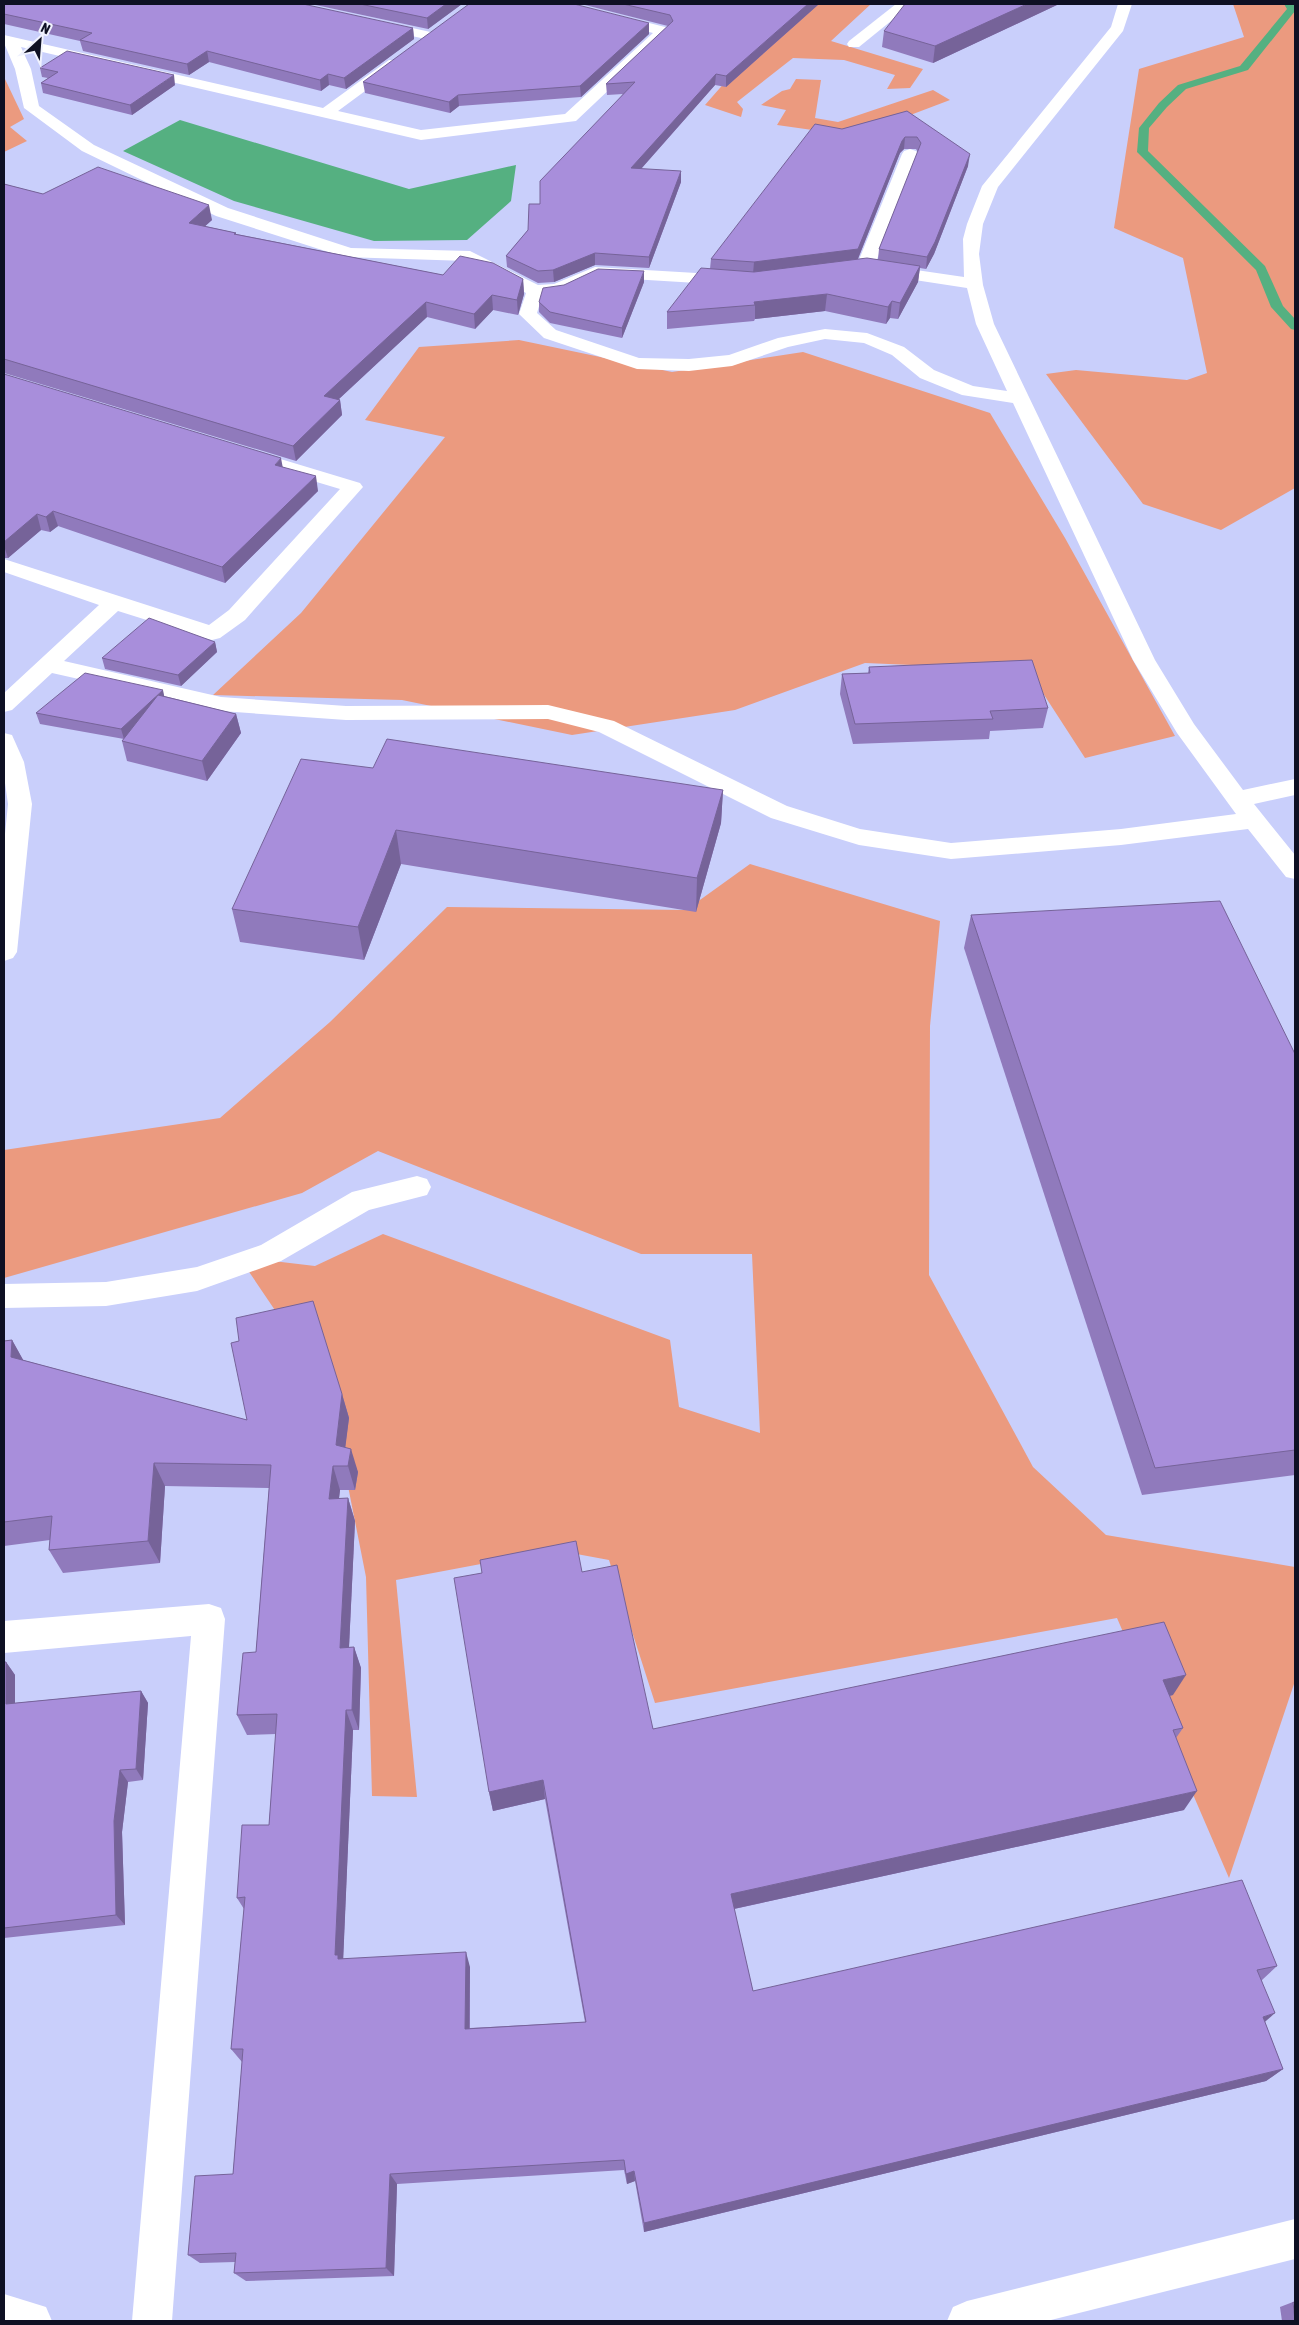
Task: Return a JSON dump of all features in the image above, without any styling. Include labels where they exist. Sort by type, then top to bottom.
[{"type":"street","points":[[8,40],[420,135],[570,118],[664,32],[558,4]]},
{"type":"street","points":[[854,44],[905,4]]},
{"type":"street","points":[[1125,4],[1118,28],[990,186],[973,228],[969,253],[974,284],[985,324],[1144,660],[1185,728],[1253,820],[1295,871]]},
{"type":"street","points":[[362,21],[430,36]]},
{"type":"street","points":[[326,114],[445,25]]},
{"type":"street","points":[[8,40],[23,69],[32,108],[88,148],[222,212],[350,253],[470,256],[535,291],[558,289],[595,272],[743,280]]},
{"type":"street","points":[[865,267],[910,154]]},
{"type":"street","points":[[847,269],[865,267],[974,284]]},
{"type":"street","points":[[535,291],[528,314],[550,334],[637,363],[689,365],[732,360],[784,342],[825,334],[868,338],[898,351],[927,374],[969,391],[1020,398]]},
{"type":"street","points":[[4,565],[114,603],[212,632],[237,615],[353,487],[230,450]]},
{"type":"street","points":[[4,706],[114,603]]},
{"type":"street","points":[[49,665],[221,704],[346,713],[548,712],[606,726],[682,766],[778,812],[859,837],[951,851],[1121,837],[1253,820]]},
{"type":"street","points":[[4,740],[13,762],[20,804],[4,952]]},
{"type":"street","points":[[1237,799],[1295,787]]},
{"type":"street","points":[[4,1296],[106,1294],[197,1279],[271,1253],[362,1200],[416,1187]]},
{"type":"street","points":[[4,1637],[209,1619],[152,2321]]},
{"type":"street","points":[[967,2321],[1295,2239]]},
{"type":"street","points":[[4,2314],[32,2321]]},
{"type":"shaded area","points":[[809,4],[871,4],[831,41],[923,69],[910,88],[887,89],[895,75],[844,60],[793,58],[737,102],[743,109],[741,117],[705,105],[755,48]]},
{"type":"shaded area","points":[[1233,4],[1295,4],[1295,488],[1221,530],[1143,504],[1046,374],[1076,370],[1187,380],[1207,373],[1183,258],[1114,228],[1139,69],[1244,37]]},
{"type":"shaded area","points":[[4,77],[24,119],[10,127],[27,141],[4,152]]},
{"type":"shaded area","points":[[796,79],[821,80],[815,118],[838,122],[933,90],[950,100],[855,136],[777,125],[786,110],[761,105],[782,91],[790,89]]},
{"type":"shaded area","points":[[180,120],[409,189],[516,165],[511,201],[467,240],[374,241],[234,201],[123,151]]},
{"type":"shaded area","points":[[519,340],[672,372],[803,352],[990,413],[1065,538],[1175,736],[1085,758],[1028,670],[865,663],[735,710],[572,735],[402,700],[213,695],[301,613],[445,437],[365,420],[419,347]]},
{"type":"shaded area","points":[[750,864],[940,921],[930,1026],[929,1275],[1033,1467],[1106,1535],[1295,1567],[1295,1681],[1229,1878],[1117,1618],[655,1703],[609,1560],[555,1550],[396,1580],[417,1797],[372,1796],[366,1577],[329,1390],[239,1257],[315,1266],[383,1234],[670,1340],[679,1407],[760,1433],[752,1254],[641,1254],[378,1151],[302,1193],[4,1278],[4,1150],[220,1118],[330,1022],[447,907],[686,910]]},
{"type":"building","points":[[4,4],[303,4],[413,28],[344,78],[328,74],[320,80],[207,51],[187,64],[80,40],[92,33],[4,14]]},
{"type":"building","points":[[360,4],[446,4],[427,18]]},
{"type":"building","points":[[469,4],[574,4],[649,23],[580,86],[458,95],[449,102],[363,82]]},
{"type":"building","points":[[623,4],[808,4],[726,76],[716,74],[631,168],[681,171],[649,257],[595,253],[553,270],[538,271],[506,256],[528,230],[529,204],[540,204],[540,181],[635,82],[606,84],[673,21],[670,15]]},
{"type":"building","points":[[905,4],[1027,4],[935,46],[884,31]]},
{"type":"building","points":[[67,51],[174,75],[130,105],[41,83],[58,72],[40,68]]},
{"type":"building","points":[[907,111],[970,154],[935,242],[927,257],[879,249],[921,143],[917,137],[905,137],[858,249],[754,262],[711,259],[815,124],[842,129]]},
{"type":"building","points":[[98,167],[209,205],[189,223],[236,233],[234,234],[443,275],[460,256],[493,263],[523,279],[517,300],[492,295],[474,314],[426,302],[324,396],[340,400],[293,446],[4,359],[4,184],[43,194]]},
{"type":"building","points":[[867,258],[920,266],[900,303],[892,301],[888,307],[827,294],[754,302],[755,305],[667,312],[701,268],[754,272]]},
{"type":"building","points":[[598,269],[644,271],[622,328],[550,312],[539,302],[543,288],[564,285]]},
{"type":"building","points":[[4,374],[281,458],[275,465],[316,476],[222,567],[53,511],[46,517],[37,514],[4,542]]},
{"type":"building","points":[[149,618],[215,642],[178,675],[102,658]]},
{"type":"building","points":[[1032,660],[1048,708],[990,711],[993,719],[855,724],[842,674],[870,673],[869,667]]},
{"type":"building","points":[[85,673],[163,690],[121,729],[36,713]]},
{"type":"building","points":[[158,695],[236,714],[202,761],[122,741]]},
{"type":"building","points":[[387,739],[723,790],[697,878],[396,830],[358,927],[232,909],[301,759],[373,768]]},
{"type":"building","points":[[1220,901],[1295,1054],[1295,1450],[1155,1468],[971,915]]},
{"type":"building","points":[[313,1301],[342,1394],[336,1445],[351,1449],[348,1466],[333,1466],[329,1499],[348,1498],[340,1648],[354,1647],[352,1710],[346,1710],[335,1955],[338,1955],[338,1959],[466,1952],[465,2029],[586,2022],[543,1780],[489,1792],[454,1578],[482,1573],[480,1560],[576,1541],[582,1572],[617,1565],[653,1729],[1164,1622],[1186,1675],[1163,1680],[1183,1728],[1173,1730],[1197,1791],[731,1894],[753,1991],[1242,1880],[1277,1966],[1257,1970],[1275,2013],[1263,2017],[1283,2069],[644,2223],[634,2171],[626,2174],[624,2160],[390,2174],[386,2268],[234,2273],[236,2253],[188,2255],[195,2176],[233,2174],[243,2049],[231,2049],[245,1897],[237,1898],[242,1825],[269,1825],[277,1714],[237,1715],[243,1653],[256,1652],[271,1465],[154,1463],[148,1541],[49,1550],[52,1516],[4,1522],[4,1341],[12,1340],[11,1357],[247,1420],[231,1343],[239,1341],[236,1318]]},
{"type":"building","points":[[4,1662],[6,1662],[6,1704],[141,1691],[136,1769],[120,1770],[114,1821],[116,1915],[4,1928]]},
{"type":"building","points":[[1293,2302],[1295,2303],[1295,2321]]},
{"type":"waterway","points":[[1289,4],[1292,9],[1244,68],[1182,87],[1163,105],[1144,128],[1142,152],[1261,269],[1277,307],[1295,326]]}]
